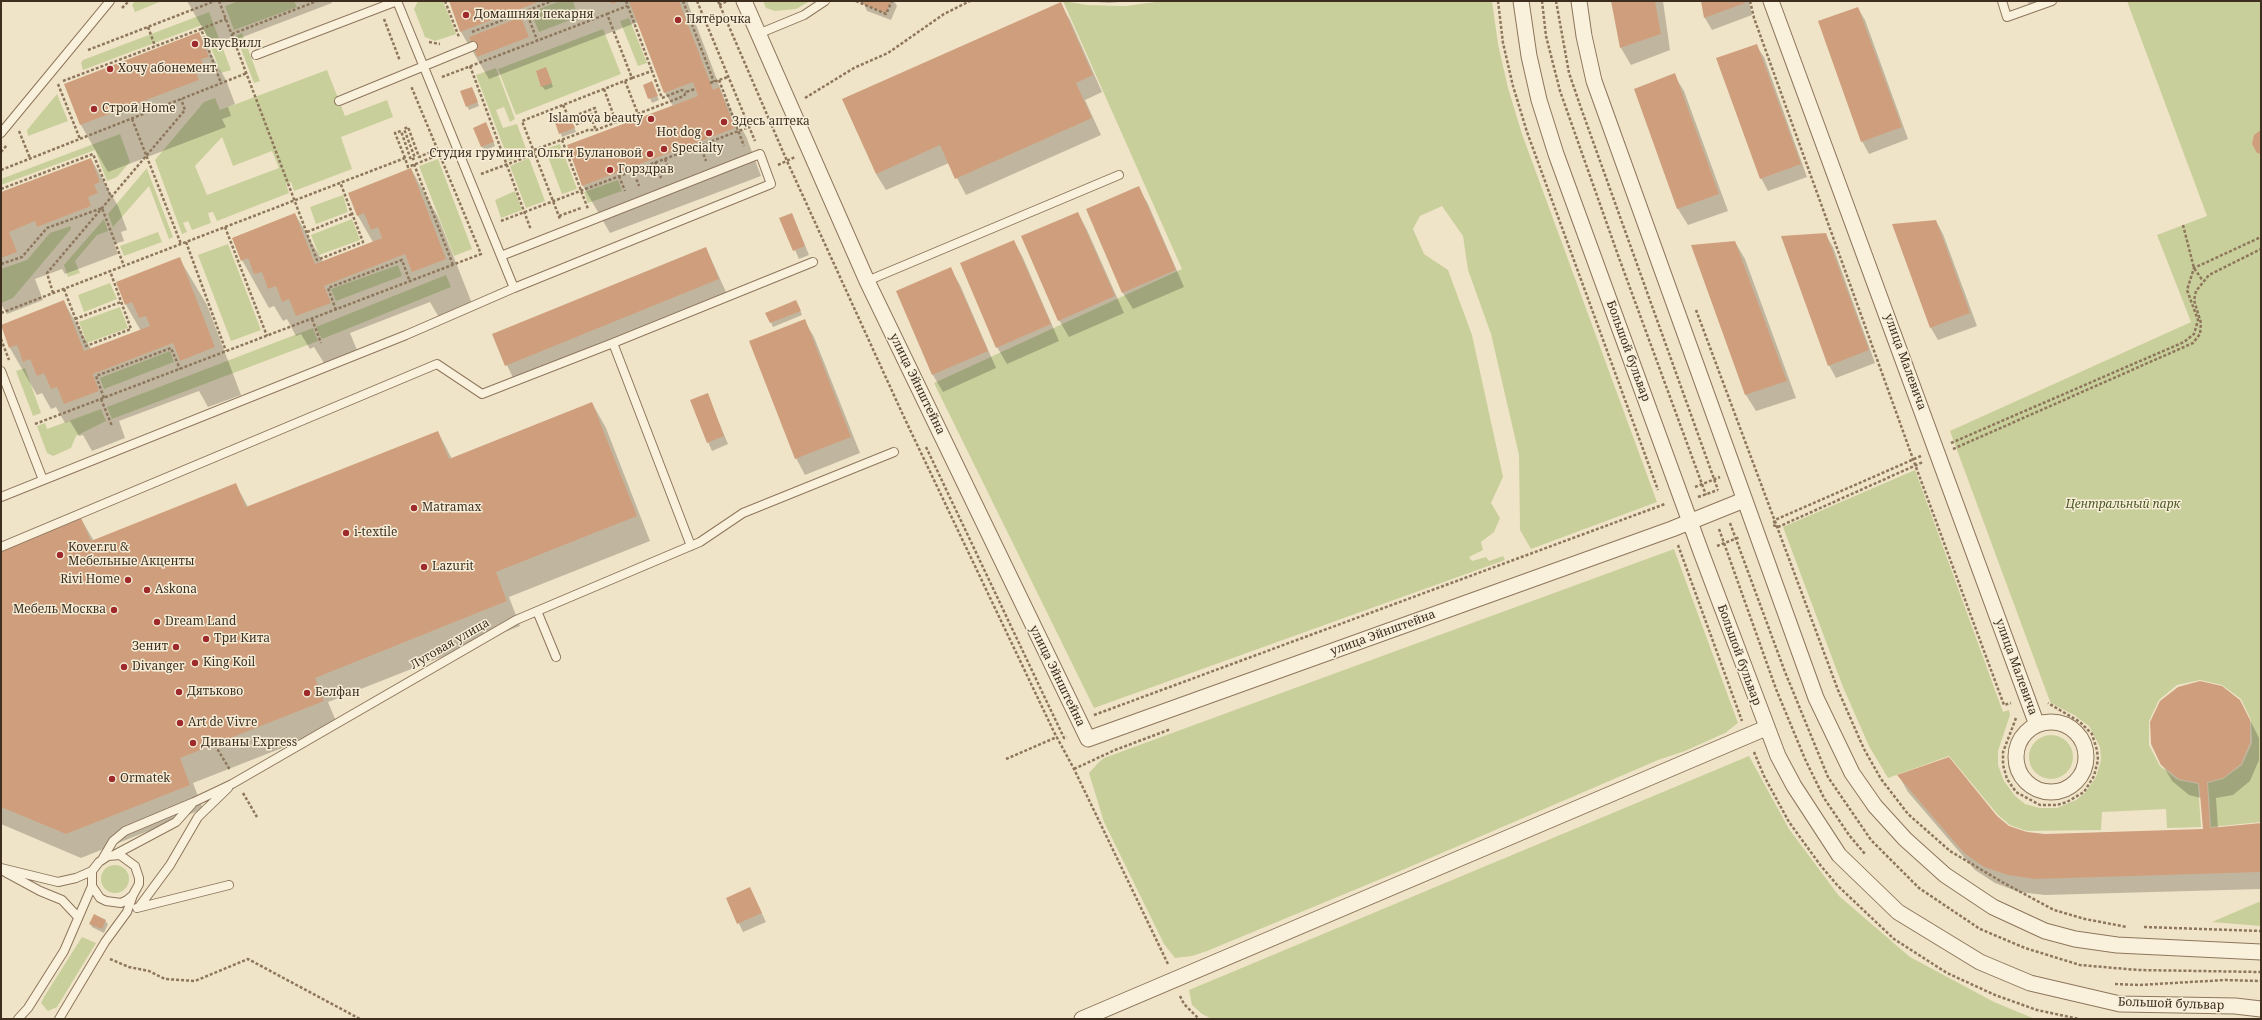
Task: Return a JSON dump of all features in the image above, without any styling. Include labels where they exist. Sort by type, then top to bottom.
[{"type":"street","name":"улица Эйнштейна","points":[[744,1],[867,281],[1088,739],[1690,522],[1744,500]]},
{"type":"street","name":"Большой бульвар","points":[[1521,1],[1531,63],[1556,154],[1766,728],[1794,786],[1839,855],[1898,912],[1948,944],[1980,962],[2030,983],[2120,1004],[2235,1006],[2261,1009]]},
{"type":"street","points":[[1579,1],[1594,81],[1816,698],[1852,773],[1875,806],[1905,839],[1945,875],[1993,907],[2045,931],[2075,939],[2154,948],[2215,949],[2261,952]]},
{"type":"street","name":"улица Малевича","points":[[1771,1],[1938,452],[2037,725]]},
{"type":"street","points":[[2051,722],[2064,724],[2076,732],[2084,744],[2086,757],[2084,771],[2076,783],[2064,790],[2051,793],[2037,790],[2026,783],[2018,771],[2015,758],[2018,744],[2026,732],[2037,725],[2051,722]]},
{"type":"street","points":[[1082,1019],[1766,728]]},
{"type":"lane","points":[[1,133],[110,1]]},
{"type":"lane","points":[[256,55],[397,1],[514,288]]},
{"type":"lane","points":[[758,34],[804,15],[825,1]]},
{"type":"lane","points":[[2002,1],[2007,17],[2052,1]]},
{"type":"lane","points":[[339,101],[406,75],[473,46]]},
{"type":"lane","points":[[1,497],[406,336],[514,288],[771,184],[760,154],[592,222],[501,256]]},
{"type":"lane","points":[[867,281],[1119,175]]},
{"type":"lane","points":[[1,547],[437,364],[482,394],[813,262]]},
{"type":"lane","points":[[613,343],[691,546]]},
{"type":"lane","points":[[1,371],[43,480]]},
{"type":"lane","name":"Луговая улица","points":[[232,784],[516,620],[691,546],[743,513],[894,452]]},
{"type":"lane","points":[[537,611],[556,657]]},
{"type":"lane","points":[[1,869],[58,882],[76,878],[92,871],[103,858],[113,841],[125,831],[232,784]]},
{"type":"lane","points":[[139,907],[170,865],[198,818],[232,784]]},
{"type":"lane","points":[[103,858],[114,855],[176,822],[194,802]]},
{"type":"lane","points":[[59,1019],[127,912],[139,884],[138,872],[131,861],[120,855],[114,855]]},
{"type":"lane","points":[[1,869],[40,891],[62,900],[78,917]]},
{"type":"lane","points":[[18,1019],[28,1008],[64,951],[92,886],[92,871]]},
{"type":"lane","points":[[127,912],[139,907],[229,884]]},
{"type":"lane","points":[[92,886],[100,898],[113,903],[121,903],[133,895]]},
{"type":"path","points":[[87,50],[215,1]]},
{"type":"path","points":[[219,1],[317,260],[363,242],[340,183]]},
{"type":"path","points":[[232,34],[317,1]]},
{"type":"path","points":[[445,1],[459,37]]},
{"type":"path","points":[[454,39],[552,1]]},
{"type":"path","points":[[626,1],[662,98],[682,90],[686,92],[695,89]]},
{"type":"path","points":[[683,1],[714,82]]},
{"type":"path","points":[[697,1],[760,154]]},
{"type":"path","points":[[718,1],[787,161],[903,415],[1054,732],[1074,769],[1168,965]]},
{"type":"path","points":[[719,4],[727,1]]},
{"type":"path","points":[[856,1],[886,14],[892,1]]},
{"type":"path","points":[[800,101],[854,68],[888,53],[944,14],[970,1]]},
{"type":"path","points":[[1542,1],[1546,36],[1560,90],[1619,258],[1708,498]]},
{"type":"path","points":[[1556,1],[1570,73],[1581,108],[1719,494]]},
{"type":"path","points":[[1750,1],[1754,18],[1913,459],[2004,705]]},
{"type":"path","points":[[430,82],[628,6]]},
{"type":"path","points":[[33,425],[481,254],[379,8]]},
{"type":"path","points":[[526,11],[537,40]]},
{"type":"path","points":[[607,14],[632,78]]},
{"type":"path","points":[[80,139],[59,83],[226,19]]},
{"type":"path","points":[[148,27],[155,46]]},
{"type":"path","points":[[201,29],[221,83]]},
{"type":"path","points":[[423,41],[437,45],[443,43]]},
{"type":"path","points":[[470,66],[536,243]]},
{"type":"path","points":[[565,232],[522,121],[652,71]]},
{"type":"path","points":[[1,170],[247,73]]},
{"type":"path","points":[[710,83],[728,77]]},
{"type":"path","points":[[719,80],[744,147]]},
{"type":"path","points":[[626,81],[638,114]]},
{"type":"path","points":[[604,89],[616,122]]},
{"type":"path","points":[[469,179],[562,140],[588,130],[596,130],[684,96],[686,92]]},
{"type":"path","points":[[54,293],[47,273],[185,110],[181,99]]},
{"type":"path","points":[[563,105],[569,118],[595,108],[596,112],[576,121],[577,124],[592,118],[596,130]]},
{"type":"path","points":[[132,119],[181,244]]},
{"type":"path","points":[[428,159],[408,167],[395,133],[401,131],[411,160],[415,158],[404,129],[408,127],[419,157],[438,149]]},
{"type":"path","points":[[501,221],[749,127]]},
{"type":"path","points":[[19,131],[30,158]]},
{"type":"path","points":[[562,140],[592,222]]},
{"type":"path","points":[[700,146],[706,161]]},
{"type":"path","points":[[1,189],[93,154],[111,197]]},
{"type":"path","points":[[766,170],[795,157]]},
{"type":"path","points":[[1,313],[405,158]]},
{"type":"path","points":[[665,159],[671,174]]},
{"type":"path","points":[[655,162],[660,178]]},
{"type":"path","points":[[414,164],[453,265]]},
{"type":"path","points":[[634,170],[639,186]]},
{"type":"path","points":[[619,176],[625,192]]},
{"type":"path","points":[[1,264],[22,257],[47,228],[102,208]]},
{"type":"path","points":[[102,208],[124,266]]},
{"type":"path","points":[[307,232],[352,214]]},
{"type":"path","points":[[2183,226],[2194,268],[2203,281]]},
{"type":"path","points":[[225,227],[267,336]]},
{"type":"path","points":[[1778,527],[1916,466],[1938,452],[2184,342],[2194,334],[2198,320],[2187,290],[2194,268],[2261,237]]},
{"type":"path","points":[[186,242],[226,351]]},
{"type":"path","points":[[1775,520],[1913,459],[1938,452],[2193,343],[2200,334],[2201,323],[2194,300],[2196,291],[2203,281],[2209,275],[2261,249]]},
{"type":"path","points":[[336,310],[328,288],[402,260],[410,282]]},
{"type":"path","points":[[64,289],[86,346],[131,329],[110,271]]},
{"type":"path","points":[[75,319],[121,302]]},
{"type":"path","points":[[1696,309],[1838,690],[1864,749],[1881,779],[1908,814],[1950,851],[2002,882],[2054,910],[2085,919],[2130,927]]},
{"type":"path","points":[[312,319],[321,343]]},
{"type":"path","points":[[112,426],[96,376],[171,348],[180,369]]},
{"type":"path","points":[[1692,488],[1726,475]]},
{"type":"path","points":[[1696,498],[1718,490]]},
{"type":"path","points":[[1101,711],[1664,505]]},
{"type":"path","points":[[1775,520],[1773,525],[1778,527]]},
{"type":"path","points":[[1729,523],[1785,672],[1828,777],[1871,840],[1919,888],[1980,929],[2024,948],[2080,965],[2138,970],[2261,972]]},
{"type":"path","points":[[1718,526],[1776,689],[1805,759],[1824,798],[1849,835],[1869,859]]},
{"type":"path","points":[[1715,546],[1742,537]]},
{"type":"path","points":[[1676,540],[1747,736],[1764,776],[1789,822],[1821,866],[1838,886]]},
{"type":"path","points":[[1054,732],[1065,727]]},
{"type":"path","points":[[1006,759],[1057,737]]},
{"type":"path","points":[[215,745],[230,772]]},
{"type":"path","points":[[1074,769],[1115,750]]},
{"type":"path","points":[[243,793],[257,817]]},
{"type":"path","points":[[2137,927],[2261,931]]},
{"type":"path","points":[[98,956],[129,968],[149,971],[165,979],[195,981],[248,959],[360,1019]]},
{"type":"path","points":[[2113,983],[2139,985],[2225,980],[2261,981]]},
{"type":"path","points":[[1179,993],[1184,1004],[1199,1019]]},
{"type":"green space","points":[[135,1],[162,1],[135,12],[132,5]]},
{"type":"green space","points":[[239,1],[294,1],[297,7],[234,30],[225,6]]},
{"type":"green space","points":[[418,1],[443,1],[456,34],[435,41],[425,37],[414,9]]},
{"type":"green space","points":[[560,1],[573,1],[578,17],[539,32],[531,12]]},
{"type":"green space","points":[[763,1],[810,1],[796,9],[775,11],[766,8]]},
{"type":"green space","points":[[1063,1],[1087,5],[1126,6],[1163,1],[1492,1],[1498,44],[1508,88],[1522,134],[1657,502],[1531,549],[1520,530],[1519,455],[1491,334],[1468,270],[1463,236],[1442,206],[1420,216],[1413,229],[1424,254],[1448,270],[1472,335],[1503,477],[1491,503],[1500,518],[1494,532],[1481,542],[1483,550],[1469,557],[1472,561],[1486,557],[1489,561],[1503,556],[1505,560],[1094,708],[934,383],[1182,269]]},
{"type":"green space","name":"Центральный парк","points":[[2127,1],[2261,1],[2261,822],[2211,827],[2208,783],[2223,779],[2242,765],[2252,743],[2251,720],[2241,699],[2222,685],[2200,680],[2177,685],[2159,700],[2149,721],[2149,745],[2160,766],[2178,780],[2198,784],[2201,827],[2167,828],[2166,809],[2102,812],[2101,830],[2027,831],[2010,825],[1998,815],[1949,756],[1888,778],[1869,746],[1843,687],[1783,527],[1915,470],[2003,712],[2009,710],[2010,715],[1998,751],[1998,765],[2004,781],[2015,796],[2025,804],[2040,808],[2057,808],[2076,800],[2085,793],[2096,777],[2101,760],[2100,747],[2089,726],[2074,715],[2051,703],[2049,699],[1950,431],[2191,322],[2157,235],[2207,216]]},
{"type":"green space","points":[[209,12],[231,70],[221,73],[202,25],[83,70],[81,63],[83,60]]},
{"type":"green space","points":[[629,18],[647,63],[638,66],[620,21]]},
{"type":"green space","points":[[603,29],[621,74],[516,115],[498,69]]},
{"type":"green space","points":[[242,33],[260,81],[254,83],[236,36]]},
{"type":"green space","points":[[496,68],[515,119],[510,122],[504,107],[496,110],[503,128],[517,124],[528,154],[509,161],[476,75]]},
{"type":"green space","points":[[327,70],[345,116],[387,100],[393,117],[341,137],[352,169],[294,191],[291,182],[286,184],[289,193],[217,221],[213,212],[208,213],[211,223],[192,230],[188,221],[183,223],[187,232],[182,234],[155,160],[204,102],[215,98],[220,110]],"holes":[[[222,137],[233,166],[272,151],[279,168],[207,195],[195,166]]]},
{"type":"green space","points":[[57,94],[68,121],[28,136],[27,130]]},
{"type":"green space","points":[[120,134],[130,162],[117,177],[107,181],[95,150],[1,185],[1,179]]},
{"type":"green space","points":[[560,144],[577,189],[562,194],[545,149]]},
{"type":"green space","points":[[529,158],[545,201],[526,208],[510,166]]},
{"type":"green space","points":[[438,159],[472,249],[454,256],[419,166]]},
{"type":"green space","points":[[147,168],[173,237],[169,239],[149,186],[113,227],[108,214]]},
{"type":"green space","points":[[618,180],[622,191],[588,203],[584,192]]},
{"type":"green space","points":[[515,191],[522,210],[501,218],[495,200]]},
{"type":"green space","points":[[343,195],[348,212],[316,224],[310,207]]},
{"type":"green space","points":[[104,219],[108,231],[97,235],[75,261],[80,273],[68,277],[64,265]]},
{"type":"green space","points":[[352,219],[360,240],[319,255],[311,235]]},
{"type":"green space","points":[[71,226],[71,229],[13,298],[1,303],[1,269],[27,260],[50,233]]},
{"type":"green space","points":[[158,232],[162,242],[124,256],[120,246]]},
{"type":"green space","points":[[228,244],[261,330],[231,341],[198,255]]},
{"type":"green space","points":[[398,265],[402,276],[336,301],[331,289]]},
{"type":"green space","points":[[446,275],[451,287],[322,339],[316,327]]},
{"type":"green space","points":[[110,283],[117,299],[84,312],[78,295]]},
{"type":"green space","points":[[120,307],[128,328],[87,343],[79,322]]},
{"type":"green space","points":[[313,328],[318,341],[112,419],[107,407]]},
{"type":"green space","points":[[170,351],[174,362],[104,389],[100,378]]},
{"type":"green space","points":[[25,368],[41,413],[33,416],[16,371]]},
{"type":"green space","points":[[101,409],[106,421],[76,436],[71,448],[53,456],[47,453],[37,426],[45,423],[47,429]]},
{"type":"green space","points":[[1674,549],[1738,723],[1725,733],[1685,751],[1658,760],[1400,871],[1207,951],[1192,956],[1175,958],[1164,944],[1104,822],[1089,773],[1099,762],[1104,758]]},
{"type":"green space","points":[[2051,735],[2063,739],[2069,745],[2073,757],[2069,769],[2063,775],[2051,779],[2039,775],[2033,769],[2029,757],[2033,745],[2039,739]]},
{"type":"green space","points":[[1749,756],[1789,829],[1839,896],[1910,957],[1994,1002],[2035,1019],[1212,1019],[1202,1014],[1192,1005],[1189,990]]},
{"type":"green space","points":[[115,865],[125,869],[129,879],[125,889],[115,893],[105,889],[101,879],[105,869]]},
{"type":"green space","points":[[2261,901],[2261,926],[2212,922]]},
{"type":"green space","points":[[82,937],[96,943],[57,1007],[48,1011],[41,1003]]},
{"type":"building","points":[[449,1],[541,1],[460,32]]},
{"type":"building","points":[[610,1],[620,1],[612,4]]},
{"type":"building","points":[[629,1],[679,1],[713,90],[719,87],[735,128],[582,186],[567,145],[698,96],[693,82],[664,93]]},
{"type":"building","points":[[862,1],[891,1],[886,13],[861,3]]},
{"type":"building","points":[[1611,1],[1655,1],[1661,34],[1620,48]]},
{"type":"building","points":[[1701,1],[1745,1],[1745,3],[1704,18]]},
{"type":"building","points":[[1061,2],[1093,75],[1076,83],[1092,118],[955,179],[940,145],[876,174],[842,99]]},
{"type":"building","points":[[1858,7],[1902,127],[1861,142],[1818,21]]},
{"type":"building","points":[[521,17],[529,37],[477,57],[469,37]]},
{"type":"building","points":[[199,32],[209,57],[201,59],[205,69],[196,72],[199,80],[80,125],[64,84]]},
{"type":"building","points":[[1757,44],[1801,164],[1760,179],[1716,58]]},
{"type":"building","points":[[546,67],[552,83],[541,87],[536,71]]},
{"type":"building","points":[[1675,73],[1719,194],[1677,209],[1634,89]]},
{"type":"building","points":[[652,81],[658,96],[648,99],[643,85]]},
{"type":"building","points":[[472,87],[478,102],[466,107],[460,91]]},
{"type":"building","points":[[563,114],[567,123],[572,121],[575,128],[559,134],[553,117]]},
{"type":"building","points":[[486,122],[494,142],[481,147],[473,128]]},
{"type":"building","points":[[2261,130],[2261,154],[2257,153],[2252,144],[2254,135]]},
{"type":"building","points":[[91,158],[100,182],[94,185],[98,193],[88,197],[91,206],[37,227],[35,221],[9,232],[17,252],[1,258],[1,192]]},
{"type":"building","points":[[411,168],[446,259],[412,272],[405,254],[324,286],[331,303],[296,316],[289,299],[282,302],[276,286],[268,289],[262,272],[254,274],[248,258],[241,261],[232,238],[295,213],[315,264],[382,238],[378,227],[371,230],[364,213],[357,216],[348,193]]},
{"type":"building","points":[[1139,186],[1176,270],[1122,293],[1086,209]]},
{"type":"building","points":[[1078,212],[1115,296],[1058,321],[1021,236]]},
{"type":"building","points":[[792,213],[805,246],[793,251],[779,218]]},
{"type":"building","points":[[1936,220],[1970,313],[1930,328],[1892,224]]},
{"type":"building","points":[[1826,233],[1869,350],[1828,366],[1781,236]]},
{"type":"building","points":[[1014,240],[1051,324],[996,348],[960,263]]},
{"type":"building","points":[[1735,241],[1787,381],[1745,395],[1691,245]]},
{"type":"building","points":[[706,247],[719,279],[505,366],[492,334]]},
{"type":"building","points":[[180,257],[215,347],[180,361],[173,343],[93,374],[99,391],[64,404],[57,387],[51,389],[44,373],[37,376],[30,359],[23,362],[17,345],[9,348],[1,325],[64,300],[84,351],[150,326],[146,316],[139,318],[132,302],[125,305],[116,282]]},
{"type":"building","points":[[951,267],[988,351],[932,375],[896,291]]},
{"type":"building","points":[[796,300],[801,311],[770,323],[765,313]]},
{"type":"building","points":[[805,319],[851,437],[795,459],[749,341]]},
{"type":"building","points":[[708,393],[724,436],[707,443],[690,400]]},
{"type":"building","name":"Три Кита","points":[[592,402],[637,516],[496,572],[507,601],[315,678],[324,701],[180,758],[190,785],[66,834],[1,807],[1,550],[81,518],[91,541],[236,483],[246,507],[438,431],[449,459]]},
{"type":"building","points":[[2200,681],[2222,686],[2240,700],[2250,720],[2250,743],[2241,764],[2223,778],[2207,782],[2210,828],[2261,823],[2261,872],[2035,879],[2008,875],[1984,867],[1964,853],[1897,775],[1949,757],[1997,816],[2009,826],[2027,832],[2045,834],[2203,829],[2199,783],[2179,779],[2161,765],[2151,744],[2150,722],[2160,701],[2178,687]]},
{"type":"building","points":[[750,887],[762,913],[737,924],[726,898]]},
{"type":"building","points":[[94,914],[106,920],[102,929],[89,924]]},
{"type":"place","name":"Домашняя пекарня","points":[[466,15]]},
{"type":"place","name":"Пятёрочка","points":[[678,20]]},
{"type":"place","name":"ВкусВилл","points":[[195,44]]},
{"type":"place","name":"Хочу абонемент","points":[[110,69]]},
{"type":"place","name":"Строй Home","points":[[94,109]]},
{"type":"place","name":"Islamova beauty","points":[[651,119]]},
{"type":"place","name":"Здесь аптека","points":[[724,122]]},
{"type":"place","name":"Hot dog","points":[[709,133]]},
{"type":"place","name":"Specialty","points":[[664,149]]},
{"type":"place","name":"Студия груминга Ольги Булановой","points":[[650,154]]},
{"type":"place","name":"Горздрав","points":[[610,170]]},
{"type":"place","name":"Matramax","points":[[414,508]]},
{"type":"place","name":"i-textile","points":[[346,533]]},
{"type":"place","name":"Kover.ru & Мебельные Акценты","points":[[60,555]]},
{"type":"place","name":"Lazurit","points":[[424,567]]},
{"type":"place","name":"Rivi Home","points":[[128,580]]},
{"type":"place","name":"Askona","points":[[147,590]]},
{"type":"place","name":"Мебель Москва","points":[[114,610]]},
{"type":"place","name":"Dream Land","points":[[157,622]]},
{"type":"place","name":"Три Кита","points":[[206,639]]},
{"type":"place","name":"Зенит","points":[[176,647]]},
{"type":"place","name":"King Koil","points":[[195,663]]},
{"type":"place","name":"Divanger","points":[[124,667]]},
{"type":"place","name":"Дятьково","points":[[179,692]]},
{"type":"place","name":"Белфан","points":[[307,693]]},
{"type":"place","name":"Art de Vivre","points":[[180,723]]},
{"type":"place","name":"Диваны Express","points":[[193,743]]},
{"type":"place","name":"Ormatek","points":[[112,779]]}]
